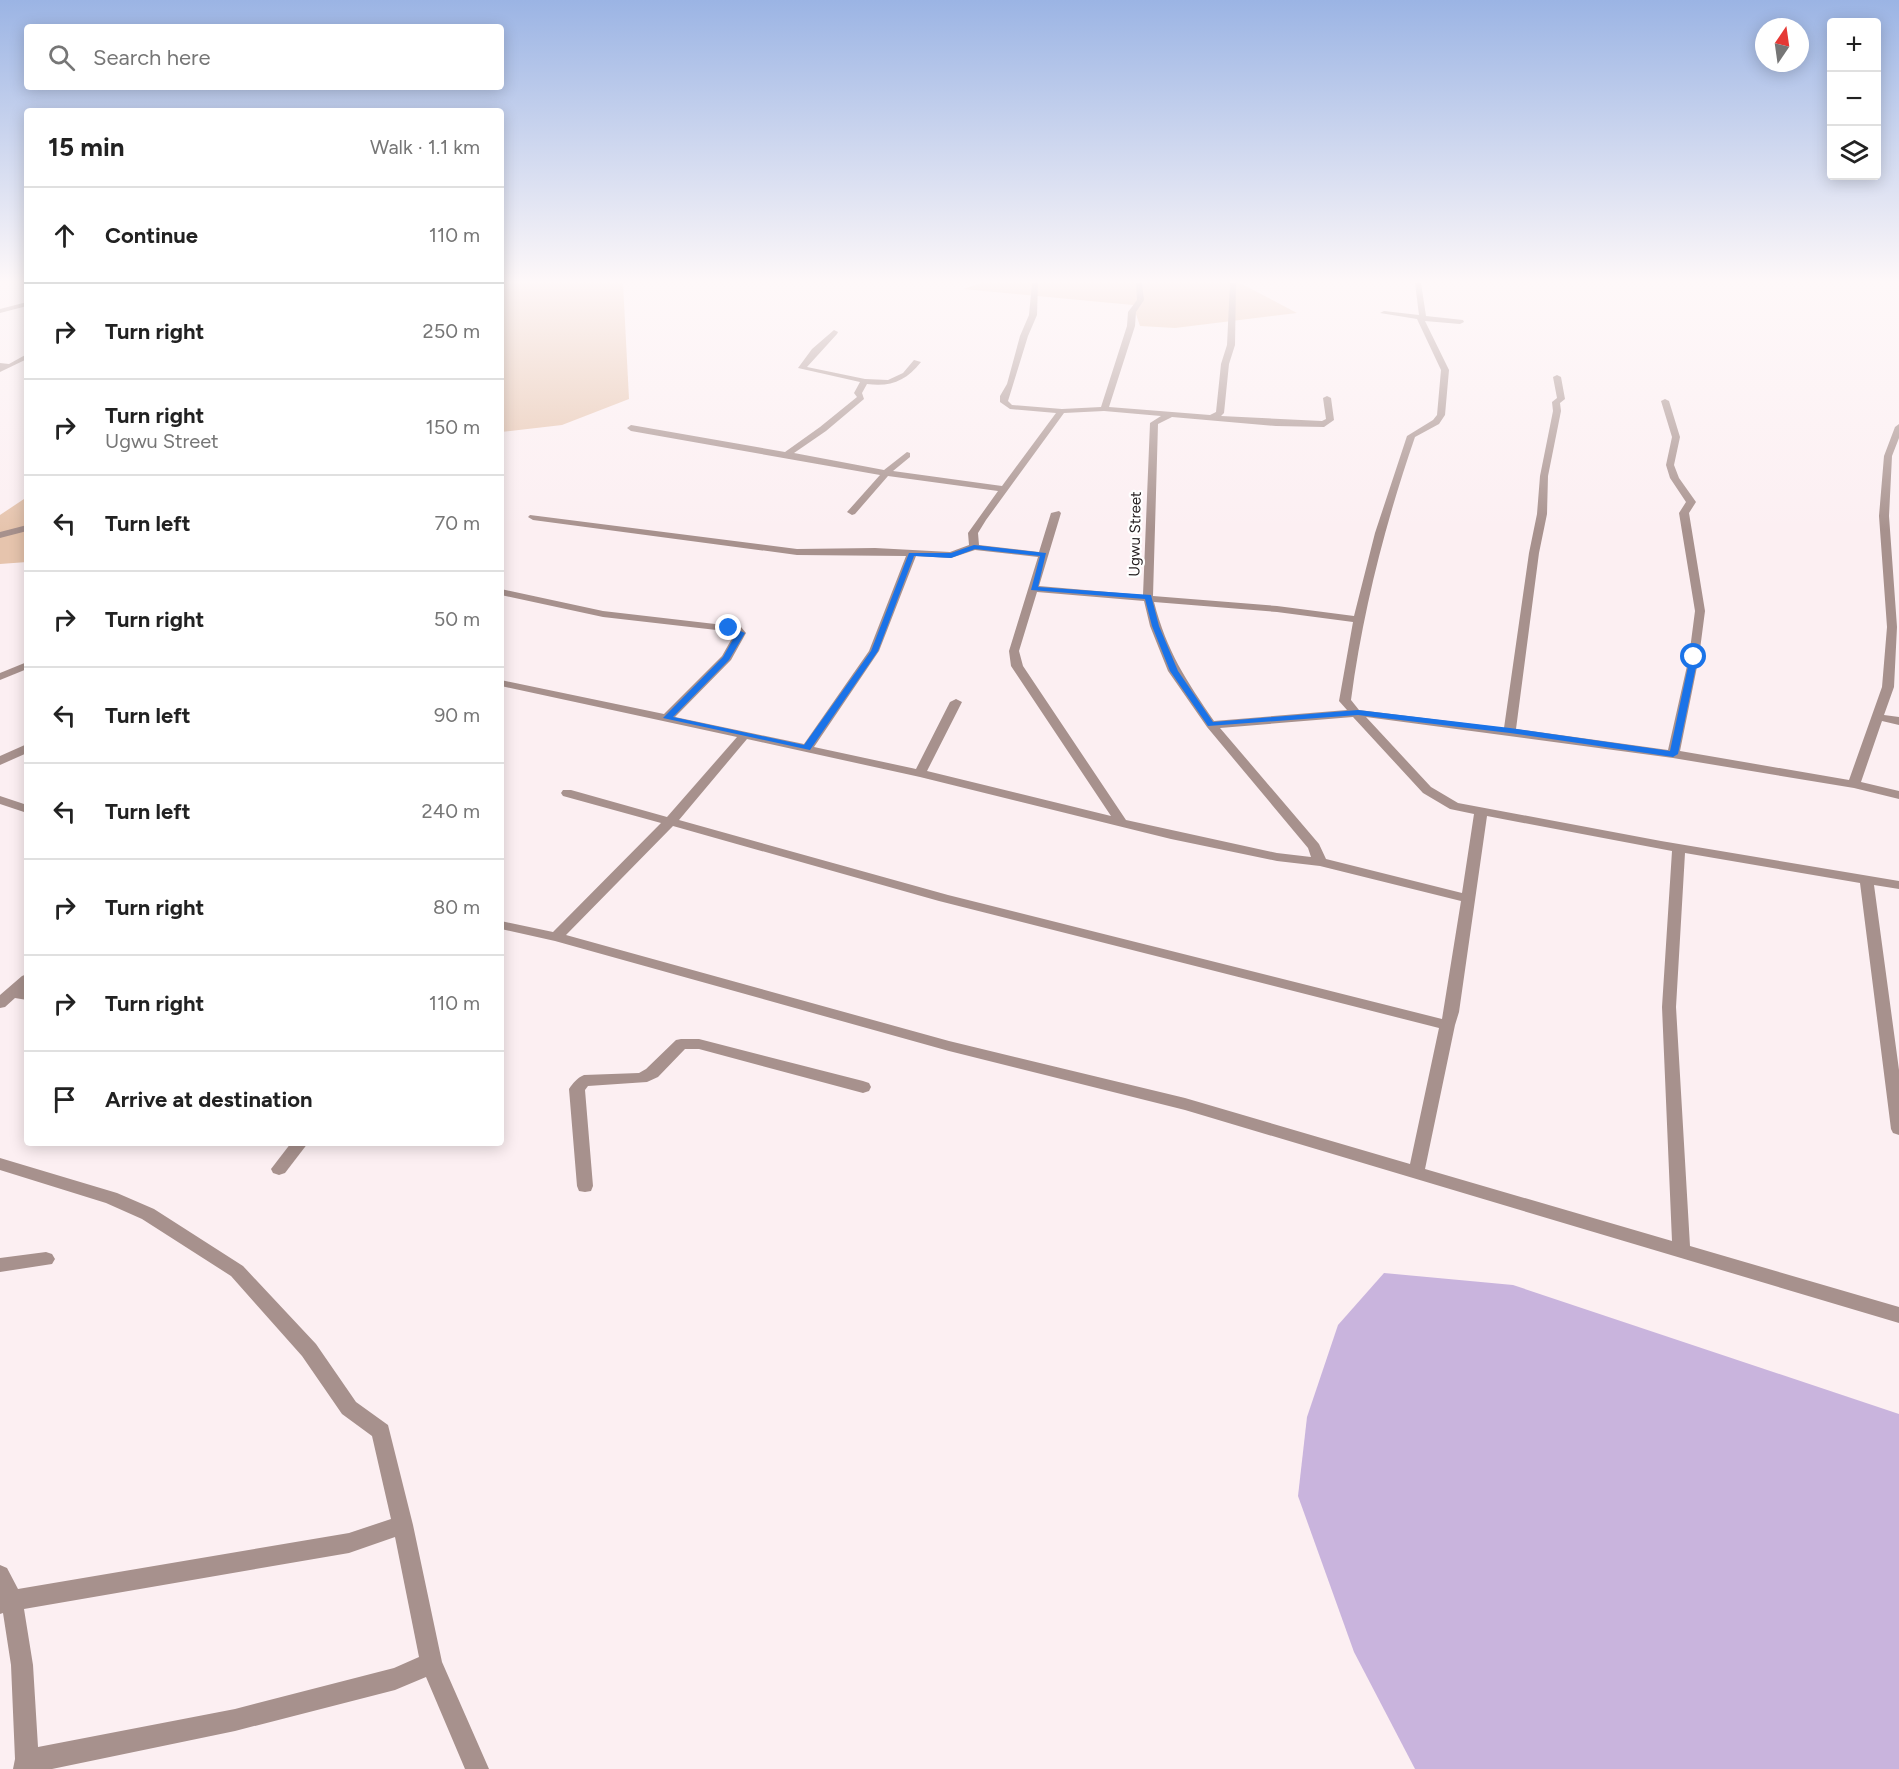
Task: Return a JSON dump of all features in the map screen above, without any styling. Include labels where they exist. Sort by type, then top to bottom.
[{"type":"street","points":[[804,366],[802,368],[865,381],[891,383],[901,379],[914,366]]},
{"type":"street","points":[[1015,366],[1004,402],[1011,407],[1062,411],[1104,409],[1276,423],[1324,424],[1330,420],[1327,398]]},
{"type":"street","points":[[1104,409],[1118,366]]},
{"type":"street","points":[[1212,418],[1220,413],[1225,366]]},
{"type":"street","points":[[1443,366],[1445,370],[1441,415],[1437,422],[1411,436],[1390,492],[1359,620],[1345,701],[1428,790],[1454,806],[1679,848],[1899,885]]},
{"type":"street","points":[[1510,730],[1534,553],[1542,514],[1544,476],[1557,411],[1556,402],[1561,399],[1557,377]]},
{"type":"street","points":[[787,454],[823,429],[861,397],[858,393],[865,381]]},
{"type":"street","points":[[1665,401],[1667,413],[1673,422],[1676,443],[1669,460],[1671,470],[1691,502],[1684,513],[1700,611],[1694,657],[1673,754]]},
{"type":"street","points":[[974,547],[973,533],[1062,411]]},
{"type":"street","name":"Ugwu Street","points":[[1170,415],[1154,423],[1148,597],[1155,626],[1174,671],[1211,725],[1314,847],[1320,862]]},
{"type":"street","points":[[1854,784],[1888,687],[1895,645],[1884,516],[1888,456],[1899,427]]},
{"type":"street","points":[[631,428],[886,473],[1005,489]]},
{"type":"street","points":[[852,512],[886,473],[907,456]]},
{"type":"street","points":[[1056,513],[1014,651],[1014,658],[1017,666],[1121,822]]},
{"type":"street","points":[[533,517],[797,552],[874,551],[951,555],[974,547],[1044,555]]},
{"type":"street","points":[[0,535],[24,529]]},
{"type":"street","points":[[807,748],[874,651],[912,554]]},
{"type":"street","points":[[1034,589],[1148,597],[1359,620]]},
{"type":"street","points":[[504,593],[603,614],[737,629],[741,633],[727,658],[667,718]]},
{"type":"street","points":[[0,677],[24,666]]},
{"type":"street","points":[[504,684],[920,773],[1277,857],[1320,862],[1470,899]]},
{"type":"street","points":[[920,773],[956,702]]},
{"type":"street","points":[[1211,725],[1358,713],[1510,730],[1673,754],[1854,784],[1899,795]]},
{"type":"street","points":[[1878,717],[1899,721]]},
{"type":"street","points":[[556,938],[670,822],[744,736]]},
{"type":"street","points":[[0,761],[24,749]]},
{"type":"street","points":[[567,793],[956,901],[1447,1025]]},
{"type":"street","points":[[6,802],[24,799]]},
{"type":"street","points":[[6,802],[24,808]]},
{"type":"street","points":[[1416,1173],[1447,1025],[1452,1012],[1481,812]]},
{"type":"street","points":[[1679,848],[1669,1007],[1681,1249]]},
{"type":"street","points":[[1866,879],[1899,1129]]},
{"type":"street","points":[[504,926],[949,1046],[1185,1104],[1899,1315]]},
{"type":"street","points":[[0,1003],[20,994]]},
{"type":"street","points":[[585,1186],[577,1089],[584,1082],[641,1078],[652,1073],[681,1044],[699,1044],[863,1087]]},
{"type":"street","points":[[279,1169],[298,1146]]},
{"type":"street","points":[[0,1164],[111,1198],[148,1214],[237,1271],[309,1350],[350,1408],[381,1431],[431,1663],[477,1769]]},
{"type":"street","points":[[0,1265],[46,1259]]},
{"type":"street","points":[[6,1601],[349,1543],[403,1526]]},
{"type":"street","points":[[0,1575],[22,1665],[26,1764],[235,1720],[395,1679],[431,1663]]},
{"type":"shaded area","points":[[504,366],[627,366],[629,399],[562,425],[504,432]]},
{"type":"shaded area","points":[[24,499],[24,562],[0,564],[0,515]]},
{"type":"shaded area","points":[[1384,1273],[1513,1285],[1899,1414],[1899,1769],[1415,1769],[1354,1652],[1298,1496],[1307,1417],[1338,1325]]},
{"type":"route","points":[[729,628],[737,629],[741,633],[727,658],[667,718],[807,748],[874,651],[912,554],[951,555],[974,547],[1044,555],[1034,589],[1148,597],[1155,626],[1174,671],[1211,725],[1358,713],[1510,730],[1673,754],[1694,657]]}]
